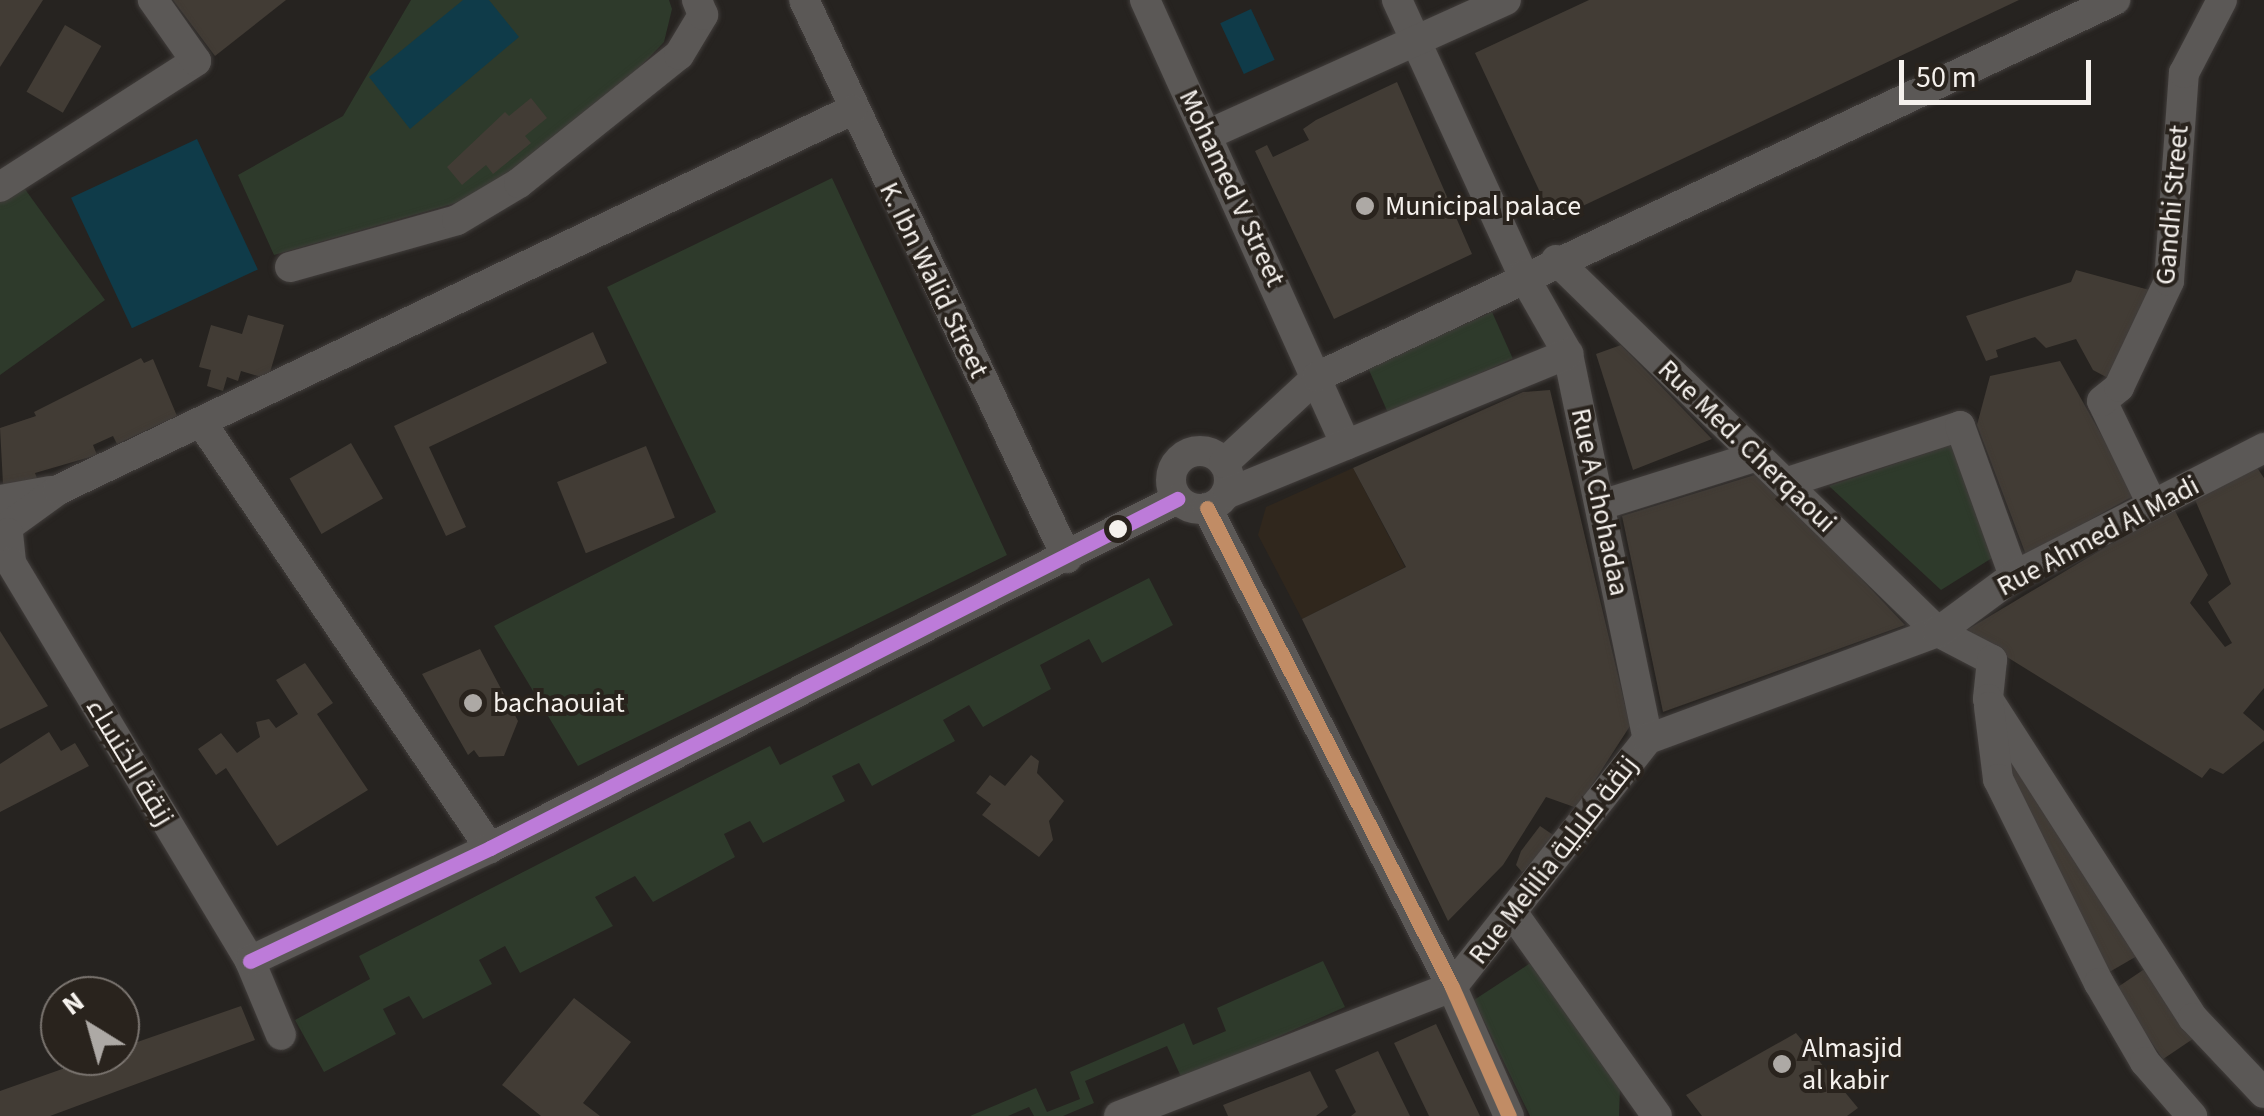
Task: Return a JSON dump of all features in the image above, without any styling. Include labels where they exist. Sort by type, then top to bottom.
[{"type":"street","points":[[0,187],[196,61],[153,0]]},
{"type":"street","points":[[290,267],[457,220],[519,183],[679,56],[702,14],[697,0]]},
{"type":"street","name":"K. Ibn Walid Street","points":[[804,0],[852,110],[1068,558]]},
{"type":"street","name":"Mohamed V Street","points":[[1145,0],[1346,444]]},
{"type":"street","name":"Rue A Chohadaa","points":[[1397,0],[1523,275],[1568,354],[1648,739]]},
{"type":"street","points":[[1207,135],[1506,0]]},
{"type":"street","points":[[1509,1116],[1452,987],[1217,501],[1224,463],[1318,377],[1523,275],[2114,0]]},
{"type":"street","name":"Gandhi Street","points":[[2152,504],[2102,401],[2119,387],[2162,304],[2184,73],[2222,0]]},
{"type":"street","points":[[4,531],[58,490],[852,110]]},
{"type":"street","name":"Rue Med. Cherqaoui","points":[[1556,260],[1938,632],[1992,660],[1988,700]]},
{"type":"street","points":[[250,960],[490,848],[1178,499],[1217,501],[1568,354]]},
{"type":"street","points":[[201,422],[490,848]]},
{"type":"street","points":[[1786,483],[1960,426],[2014,576]]},
{"type":"street","name":"Rue Ahmed Al Madi","points":[[1938,632],[2014,576],[2264,448]]},
{"type":"street","points":[[1178,499],[1171,481],[1183,457],[1209,452],[1224,463]]},
{"type":"street","points":[[1601,505],[1757,456]]},
{"type":"street","name":"زنقة الخنساء","points":[[4,531],[250,960],[281,1035]]},
{"type":"street","name":"Rue Melilia زنقة مليلية","points":[[1452,987],[1648,739],[1938,632]]},
{"type":"street","points":[[1988,700],[2194,1018],[2264,1093]]},
{"type":"street","points":[[1988,700],[1995,764],[2007,796],[2145,1062],[2192,1116]]},
{"type":"street","points":[[1512,912],[1657,1116]]},
{"type":"street","points":[[1119,1116],[1452,987]]},
{"type":"shaded area","points":[[1353,468],[1405,567],[1302,619],[1258,535],[1266,507]]},
{"type":"green space","points":[[411,0],[669,0],[672,9],[664,42],[638,69],[550,147],[466,200],[274,255],[238,175],[343,116]]},
{"type":"green space","points":[[832,178],[1007,555],[578,766],[494,626],[716,512],[607,287]]},
{"type":"green space","points":[[22,185],[105,300],[0,375],[0,200]]},
{"type":"green space","points":[[1492,312],[1513,359],[1389,414],[1368,367]]},
{"type":"green space","points":[[1951,445],[1992,558],[1941,590],[1829,486]]},
{"type":"green space","points":[[1149,578],[1173,625],[1102,663],[1089,639],[1040,665],[1051,689],[983,727],[969,705],[943,720],[955,741],[872,786],[859,763],[832,776],[845,801],[763,843],[750,821],[724,834],[735,857],[653,902],[635,876],[595,897],[613,926],[520,973],[505,946],[479,960],[492,984],[423,1019],[409,996],[383,1009],[396,1034],[324,1072],[295,1020],[370,979],[359,956],[770,746],[780,765]]},
{"type":"green space","points":[[1323,961],[1345,1007],[1182,1079],[1167,1046],[1085,1081],[1094,1103],[1063,1116],[1034,1116],[1029,1107],[1008,1116],[970,1116],[1036,1088],[1047,1112],[1080,1099],[1070,1072],[1184,1023],[1193,1045],[1226,1031],[1217,1008]]},
{"type":"green space","points":[[1532,962],[1620,1088],[1619,1116],[1530,1116],[1474,1000]]},
{"type":"water","points":[[463,0],[489,0],[519,37],[410,129],[369,77]]},
{"type":"water","points":[[1251,9],[1275,60],[1244,74],[1220,23]]},
{"type":"water","points":[[197,139],[258,270],[132,328],[71,198]]},
{"type":"building","points":[[0,0],[43,0],[0,67]]},
{"type":"building","points":[[173,0],[286,0],[215,56]]},
{"type":"building","points":[[1589,0],[2019,0],[1553,220],[1475,53]]},
{"type":"building","points":[[65,25],[101,46],[63,113],[27,92]]},
{"type":"building","name":"Municipal palace","points":[[1397,82],[1472,254],[1334,319],[1255,151],[1267,145],[1273,157],[1309,140],[1303,129],[1316,120]]},
{"type":"building","points":[[531,98],[547,118],[525,136],[531,143],[493,174],[486,165],[462,185],[447,167],[505,112],[509,116]]},
{"type":"building","points":[[2076,270],[2153,291],[2108,378],[2093,370],[2076,339],[2046,348],[2035,337],[1996,350],[1998,357],[1986,361],[1966,316],[2071,282]]},
{"type":"building","points":[[248,315],[284,325],[268,379],[241,371],[238,381],[227,377],[223,391],[207,386],[211,370],[199,367],[211,325],[242,334]]},
{"type":"building","points":[[593,332],[607,363],[429,447],[466,527],[446,536],[394,426]]},
{"type":"building","points":[[1621,345],[1712,439],[1633,470],[1596,354]]},
{"type":"building","points":[[141,358],[144,363],[153,359],[177,416],[117,444],[113,436],[93,445],[97,455],[35,473],[38,481],[29,486],[3,484],[0,428],[36,416],[34,412]]},
{"type":"building","points":[[2060,361],[2135,495],[2026,555],[1977,425],[1990,376]]},
{"type":"building","points":[[1550,390],[1630,726],[1577,808],[1546,797],[1503,865],[1448,921],[1302,619],[1406,567],[1353,468],[1523,392]]},
{"type":"building","points":[[351,443],[383,498],[322,534],[290,478]]},
{"type":"building","points":[[646,446],[675,517],[586,553],[557,482]]},
{"type":"building","points":[[2252,460],[2264,478],[2264,688],[2243,713],[2264,731],[2264,741],[2223,774],[2210,768],[2202,778],[1965,631],[2173,507],[2208,575],[2190,603],[2225,647],[2232,643],[2208,602],[2231,584],[2193,495]]},
{"type":"building","points":[[1761,473],[1905,625],[1663,712],[1622,516]]},
{"type":"building","points":[[0,631],[48,706],[0,729]]},
{"type":"building","name":"bachaouiat","points":[[480,649],[518,721],[504,756],[479,757],[474,750],[468,755],[422,674]]},
{"type":"building","points":[[305,663],[333,703],[317,714],[368,790],[277,846],[226,768],[216,775],[198,749],[221,733],[237,753],[260,737],[256,722],[269,719],[276,728],[298,714],[276,680]]},
{"type":"building","points":[[49,732],[61,751],[75,743],[89,766],[0,812],[0,764]]},
{"type":"building","points":[[2016,753],[2137,956],[2106,974],[2002,762]]},
{"type":"building","points":[[1031,755],[1039,761],[1037,773],[1064,801],[1049,821],[1053,840],[1039,857],[982,815],[991,804],[976,793],[990,775],[1005,786]]},
{"type":"building","points":[[1540,826],[1562,841],[1522,872],[1516,865],[1521,851]]},
{"type":"building","points":[[2146,968],[2194,1038],[2163,1059],[2115,989]]},
{"type":"building","points":[[574,998],[631,1042],[583,1103],[600,1116],[541,1116],[502,1085]]},
{"type":"building","points":[[241,1006],[255,1040],[50,1116],[0,1116],[0,1091],[42,1076],[140,1076],[140,1041]]},
{"type":"building","points":[[1436,1024],[1480,1116],[1429,1116],[1394,1043]]},
{"type":"building","name":"Almasjid al kabir","points":[[1796,1033],[1858,1108],[1847,1116],[1702,1116],[1686,1095]]},
{"type":"building","points":[[1378,1051],[1410,1116],[1351,1116],[1356,1112],[1335,1070]]},
{"type":"building","points":[[1310,1071],[1328,1107],[1316,1116],[1228,1116],[1223,1105]]},
{"type":"transit line","points":[[250,961],[490,848],[1177,499]]},
{"type":"transit line","points":[[1207,508],[1452,987],[1509,1116]]},
{"type":"place","name":"Municipal palace","points":[[1365,206]]},
{"type":"place","name":"bachaouiat","points":[[473,703]]},
{"type":"place","name":"Almasjid al kabir","points":[[1782,1064]]}]
